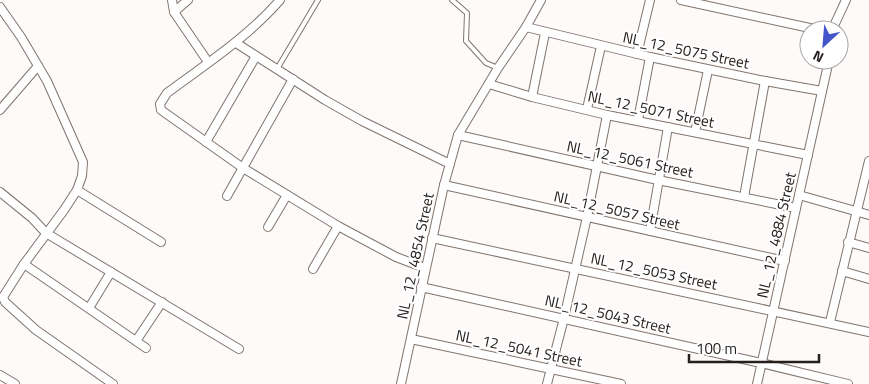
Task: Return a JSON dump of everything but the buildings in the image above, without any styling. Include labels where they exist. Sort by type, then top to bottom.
[{"type":"street","points":[[172,0],[174,12],[208,62]]},
{"type":"street","points":[[174,12],[188,0]]},
{"type":"street","points":[[280,0],[270,12],[236,42],[167,92],[162,99],[160,107],[164,113],[243,168],[338,226],[396,257],[425,268]]},
{"type":"street","name":"NL_12_4854 Street","points":[[400,384],[444,185],[458,135],[541,0]]},
{"type":"street","points":[[636,54],[650,0]]},
{"type":"street","points":[[681,0],[799,26]]},
{"type":"street","points":[[837,20],[846,0]]},
{"type":"street","points":[[0,7],[21,37],[47,81],[83,162],[82,176],[77,190],[3,297],[5,302],[36,330],[113,384]]},
{"type":"street","name":"NL_12_5075 Street","points":[[526,27],[708,70],[822,91]]},
{"type":"street","points":[[532,97],[545,33]]},
{"type":"street","points":[[236,42],[325,100],[362,121],[450,164]]},
{"type":"street","points":[[587,109],[601,46]]},
{"type":"street","points":[[206,142],[256,56]]},
{"type":"street","points":[[638,120],[650,57]]},
{"type":"street","points":[[0,110],[38,66]]},
{"type":"street","points":[[695,132],[708,70]]},
{"type":"street","name":"NL_12_4884 Street","points":[[757,384],[826,70]]},
{"type":"street","points":[[226,196],[294,79]]},
{"type":"street","points":[[744,197],[765,82]]},
{"type":"street","name":"NL_12_5071 Street","points":[[488,84],[606,115],[808,156]]},
{"type":"street","points":[[547,384],[587,217],[606,115]]},
{"type":"street","points":[[650,231],[668,127]]},
{"type":"street","name":"NL_12_5061 Street","points":[[458,135],[658,180],[796,208]]},
{"type":"street","points":[[830,322],[869,160]]},
{"type":"street","name":"NL_12_5057 Street","points":[[444,185],[785,261]]},
{"type":"street","points":[[77,190],[161,242]]},
{"type":"street","points":[[0,192],[32,218],[46,233],[239,349]]},
{"type":"street","points":[[268,226],[287,195]]},
{"type":"street","points":[[799,195],[869,215]]},
{"type":"street","points":[[313,269],[338,226]]},
{"type":"street","name":"NL_12_5053 Street","points":[[432,238],[830,322],[869,332]]},
{"type":"street","points":[[848,242],[869,248]]},
{"type":"street","points":[[24,264],[146,348]]},
{"type":"street","points":[[842,271],[869,279]]},
{"type":"street","points":[[89,308],[111,272]]},
{"type":"street","name":"NL_12_5043 Street","points":[[421,287],[761,363],[823,381],[848,384]]},
{"type":"street","points":[[136,341],[162,302]]},
{"type":"street","name":"NL_12_5041 Street","points":[[411,339],[621,384]]},
{"type":"street","points":[[0,375],[15,384]]},
{"type":"lane","points":[[277,69],[318,0]]},
{"type":"lane","points":[[452,0],[467,13],[466,41],[486,62],[498,68]]}]
